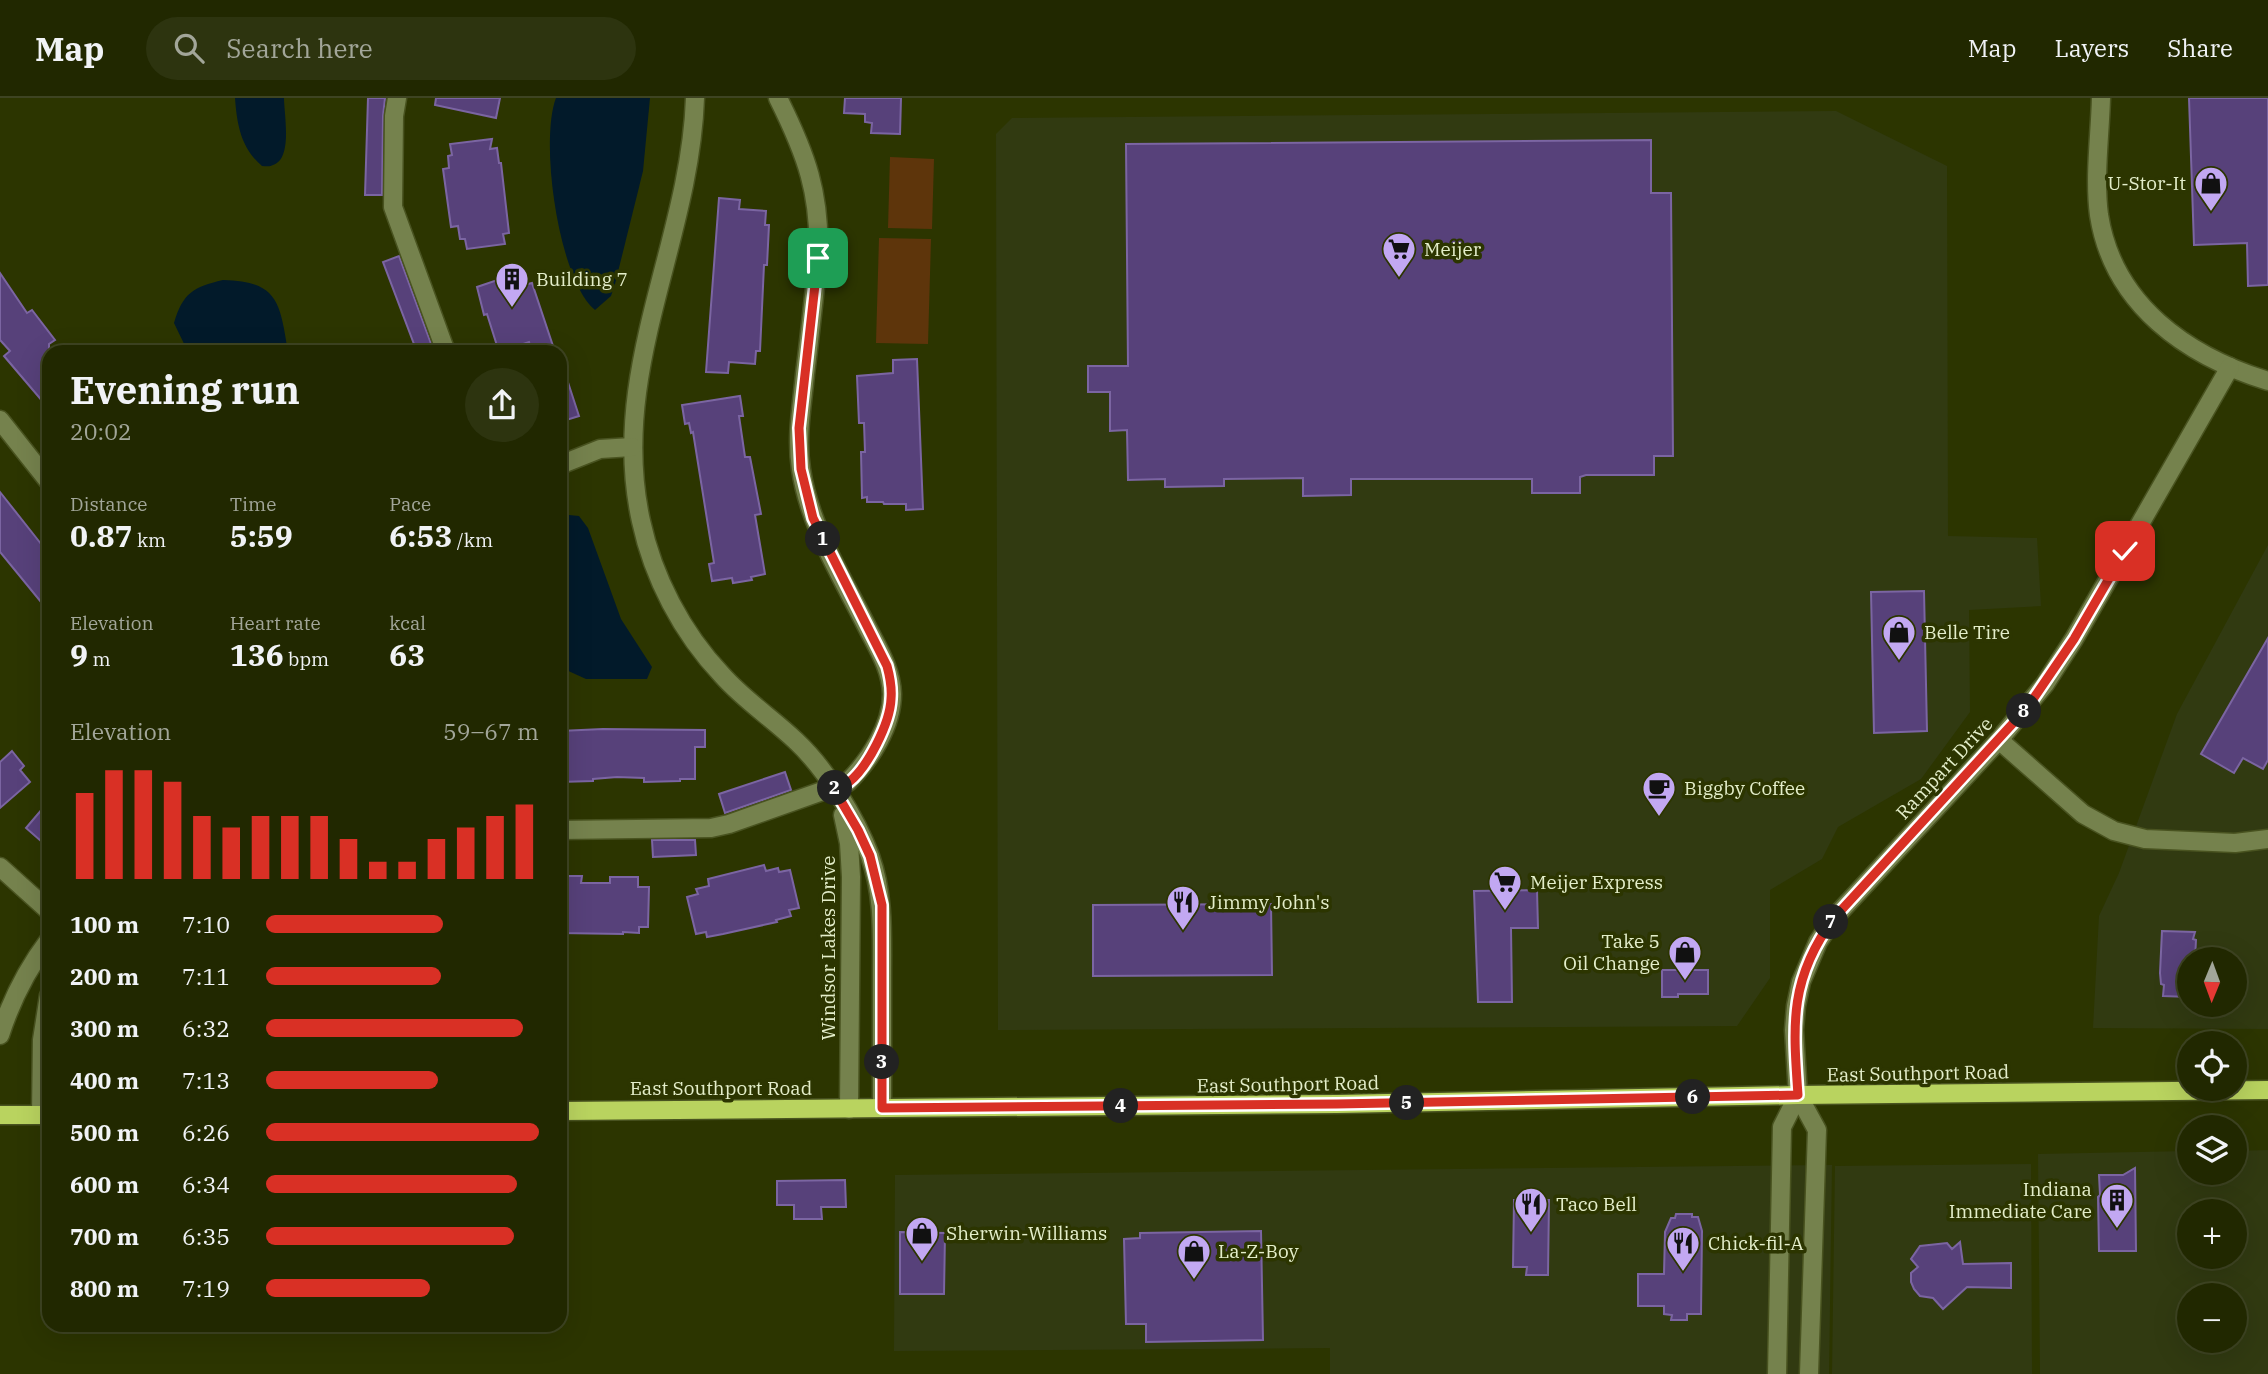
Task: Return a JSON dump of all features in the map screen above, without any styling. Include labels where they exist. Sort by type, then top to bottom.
[{"type":"main road","name":"East Southport Road","points":[[567,1111],[1350,1104],[1798,1095],[2268,1090]]},
{"type":"main road","points":[[0,1115],[42,1115]]},
{"type":"street","points":[[397,98],[394,116],[392,205],[443,345]]},
{"type":"street","name":"Windsor Lakes Drive","points":[[695,98],[687,167],[637,383],[632,447],[636,496],[646,539],[664,588],[688,632],[736,690],[809,754],[834,789],[870,856],[882,905],[882,1108]]},
{"type":"street","points":[[567,830],[711,828],[834,789],[859,772],[887,720],[892,692],[887,666],[818,530],[803,482],[799,428],[819,232],[810,172],[799,140],[778,98]]},
{"type":"street","points":[[2101,98],[2099,209],[2103,235],[2117,271],[2137,302],[2165,330],[2200,354],[2268,381]]},
{"type":"street","name":"Rampart Drive","points":[[1798,1095],[1794,1030],[1796,1006],[1804,973],[1818,942],[1834,918],[2027,708],[2074,639],[2230,367]]},
{"type":"street","points":[[0,420],[42,473]]},
{"type":"street","points":[[567,462],[600,449],[632,447]]},
{"type":"street","points":[[1999,740],[2083,814],[2114,831],[2145,839],[2235,843],[2268,839]]},
{"type":"street","name":"Windsor Lakes Drive","points":[[834,789],[847,832],[851,877],[849,1109]]},
{"type":"street","points":[[0,867],[42,905]]},
{"type":"street","points":[[0,1035],[24,978],[42,951]]},
{"type":"street","points":[[1777,1374],[1782,1127],[1798,1095]]},
{"type":"street","points":[[1798,1095],[1817,1130],[1809,1374]]},
{"type":"shaded area","points":[[1836,111],[1947,166],[1948,536],[2037,538],[2041,606],[1969,610],[1970,712],[1921,779],[1838,827],[1822,859],[1770,890],[1770,978],[1737,1026],[998,1030],[996,134],[1012,118]]},
{"type":"shaded area","points":[[890,157],[934,159],[932,229],[888,228]]},
{"type":"shaded area","points":[[879,238],[931,239],[928,344],[876,343]]},
{"type":"shaded area","points":[[2268,545],[2268,1029],[2093,1028],[2099,916],[2119,873],[2177,714]]},
{"type":"shaded area","points":[[2268,1150],[2268,1374],[2040,1374],[2038,1154],[2177,1151],[2177,1185],[2247,1185],[2247,1151]]},
{"type":"shaded area","points":[[2031,1164],[2032,1374],[1832,1374],[1835,1166]]},
{"type":"shaded area","points":[[1832,1165],[1829,1374],[1330,1374],[1330,1348],[894,1351],[895,1175]]},
{"type":"water","points":[[235,98],[284,98],[285,145],[279,161],[273,165],[262,166],[249,152],[239,127]]},
{"type":"water","points":[[556,98],[650,98],[643,171],[615,284],[611,296],[595,310],[582,294],[571,271],[556,210],[550,146],[551,119]]},
{"type":"water","points":[[223,280],[242,281],[266,291],[274,298],[279,308],[287,345],[185,345],[174,323],[186,298],[204,285]]},
{"type":"water","points":[[567,515],[579,516],[588,528],[621,619],[652,667],[647,679],[586,679],[567,670]]},
{"type":"building","points":[[368,98],[385,98],[382,195],[365,195]]},
{"type":"building","points":[[436,98],[500,98],[496,118],[435,105]]},
{"type":"building","points":[[845,98],[901,98],[900,134],[871,133],[872,123],[865,122],[865,114],[844,113]]},
{"type":"building","points":[[2189,98],[2268,98],[2268,285],[2248,286],[2247,243],[2194,245]]},
{"type":"building","points":[[492,139],[490,149],[497,148],[501,163],[509,233],[503,234],[505,244],[467,249],[465,239],[460,239],[458,226],[451,227],[443,169],[449,168],[448,156],[452,155],[450,144]]},
{"type":"building","name":"Meijer","points":[[1651,140],[1651,193],[1671,193],[1673,456],[1654,456],[1654,475],[1586,475],[1580,477],[1580,493],[1532,493],[1532,479],[1351,479],[1351,495],[1303,496],[1303,478],[1224,479],[1224,486],[1165,487],[1165,479],[1128,480],[1127,430],[1110,431],[1110,392],[1088,392],[1088,366],[1128,366],[1126,144]]},
{"type":"building","points":[[719,198],[740,200],[739,209],[766,211],[765,225],[769,225],[767,265],[764,265],[760,351],[756,351],[755,364],[729,362],[728,373],[706,372]]},
{"type":"building","points":[[399,256],[431,345],[414,345],[383,262]]},
{"type":"building","name":"Building 7","points":[[524,271],[528,284],[532,283],[553,345],[530,345],[529,342],[520,345],[497,345],[487,314],[484,315],[477,287]]},
{"type":"building","points":[[0,273],[27,313],[32,310],[55,340],[49,345],[42,345],[42,401],[4,356],[10,351],[0,340]]},
{"type":"building","points":[[917,359],[923,509],[906,510],[906,504],[867,502],[867,497],[862,498],[861,452],[865,452],[864,423],[859,423],[857,376],[893,373],[893,360]]},
{"type":"building","points":[[567,379],[579,416],[567,420]]},
{"type":"building","points":[[740,396],[743,416],[739,416],[745,457],[750,457],[761,514],[755,515],[765,574],[751,577],[752,580],[733,583],[732,578],[712,581],[709,564],[714,563],[693,432],[691,433],[689,423],[685,424],[682,405]]},
{"type":"building","points":[[0,492],[42,545],[41,602],[0,552]]},
{"type":"building","name":"Belle Tire","points":[[1924,591],[1927,731],[1874,733],[1871,592]]},
{"type":"building","points":[[2268,638],[2268,760],[2263,769],[2243,758],[2234,773],[2201,754]]},
{"type":"building","points":[[705,730],[705,747],[695,747],[695,779],[644,782],[644,778],[617,777],[567,782],[567,731]]},
{"type":"building","points":[[12,751],[24,766],[20,770],[30,782],[0,808],[0,762]]},
{"type":"building","points":[[785,772],[791,790],[725,813],[719,794]]},
{"type":"building","points":[[42,809],[42,842],[26,828]]},
{"type":"building","points":[[652,840],[695,840],[696,855],[653,857]]},
{"type":"building","points":[[764,865],[766,871],[778,868],[779,872],[790,870],[799,908],[789,910],[791,916],[776,920],[777,922],[707,937],[706,932],[696,934],[687,897],[698,894],[696,889],[709,886],[708,879]]},
{"type":"building","points":[[567,876],[582,876],[581,883],[610,883],[610,877],[638,877],[638,887],[649,887],[648,927],[639,927],[639,933],[567,933]]},
{"type":"building","points":[[1537,890],[1538,928],[1511,928],[1512,1002],[1478,1002],[1474,891]]},
{"type":"building","points":[[1271,904],[1272,975],[1093,976],[1093,905]]},
{"type":"building","points":[[2162,931],[2195,932],[2193,939],[2196,940],[2196,947],[2177,947],[2177,997],[2163,996],[2164,985],[2161,984]]},
{"type":"building","name":"Take 5 Oil Change","points":[[1662,970],[1708,970],[1708,994],[1662,997]]},
{"type":"building","name":"Indiana Immediate Care","points":[[2135,1168],[2136,1251],[2099,1251],[2099,1175],[2123,1175]]},
{"type":"building","points":[[845,1180],[846,1207],[821,1207],[822,1219],[794,1219],[794,1205],[777,1205],[777,1181]]},
{"type":"building","name":"Taco Bell","points":[[1514,1200],[1549,1200],[1548,1275],[1526,1275],[1527,1267],[1513,1267]]},
{"type":"building","name":"Chick-fil-A","points":[[1676,1214],[1692,1214],[1692,1217],[1698,1217],[1702,1231],[1701,1314],[1687,1314],[1687,1320],[1671,1320],[1672,1315],[1664,1314],[1664,1306],[1638,1306],[1638,1274],[1664,1274],[1665,1232],[1671,1218],[1675,1218]]},
{"type":"building","name":"La-Z-Boy","points":[[1261,1231],[1263,1340],[1146,1342],[1146,1324],[1126,1324],[1124,1239],[1140,1238],[1140,1233]]},
{"type":"building","name":"Sherwin-Williams","points":[[900,1232],[945,1233],[944,1294],[900,1294]]},
{"type":"building","points":[[1960,1242],[1963,1264],[2011,1263],[2011,1288],[1967,1287],[1943,1309],[1933,1298],[1920,1296],[1914,1289],[1911,1273],[1918,1267],[1911,1259],[1920,1246],[1947,1243],[1952,1249]]},
{"type":"place","name":"U-Stor-It","points":[[2211,213]]},
{"type":"place","name":"Meijer","points":[[1399,279]]},
{"type":"place","name":"Building 7","points":[[512,309]]},
{"type":"place","name":"Belle Tire","points":[[1899,662]]},
{"type":"place","name":"Biggby Coffee","points":[[1659,818]]},
{"type":"place","name":"Meijer Express","points":[[1505,912]]},
{"type":"place","name":"Jimmy John's","points":[[1183,932]]},
{"type":"place","name":"Take 5 Oil Change","points":[[1685,982]]},
{"type":"place","name":"Indiana Immediate Care","points":[[2117,1230]]},
{"type":"place","name":"Taco Bell","points":[[1531,1234]]},
{"type":"place","name":"Sherwin-Williams","points":[[922,1263]]},
{"type":"place","name":"Chick-fil-A","points":[[1683,1273]]},
{"type":"place","name":"La-Z-Boy","points":[[1194,1281]]},
{"type":"route","points":[[818,258],[799,428],[801,469],[813,518],[887,666],[892,692],[887,720],[868,758],[853,778],[834,789],[870,856],[882,905],[882,1108],[1337,1104],[1798,1095],[1794,1030],[1796,1006],[1804,973],[1818,942],[1834,918],[2027,708],[2074,639],[2125,551]]}]
